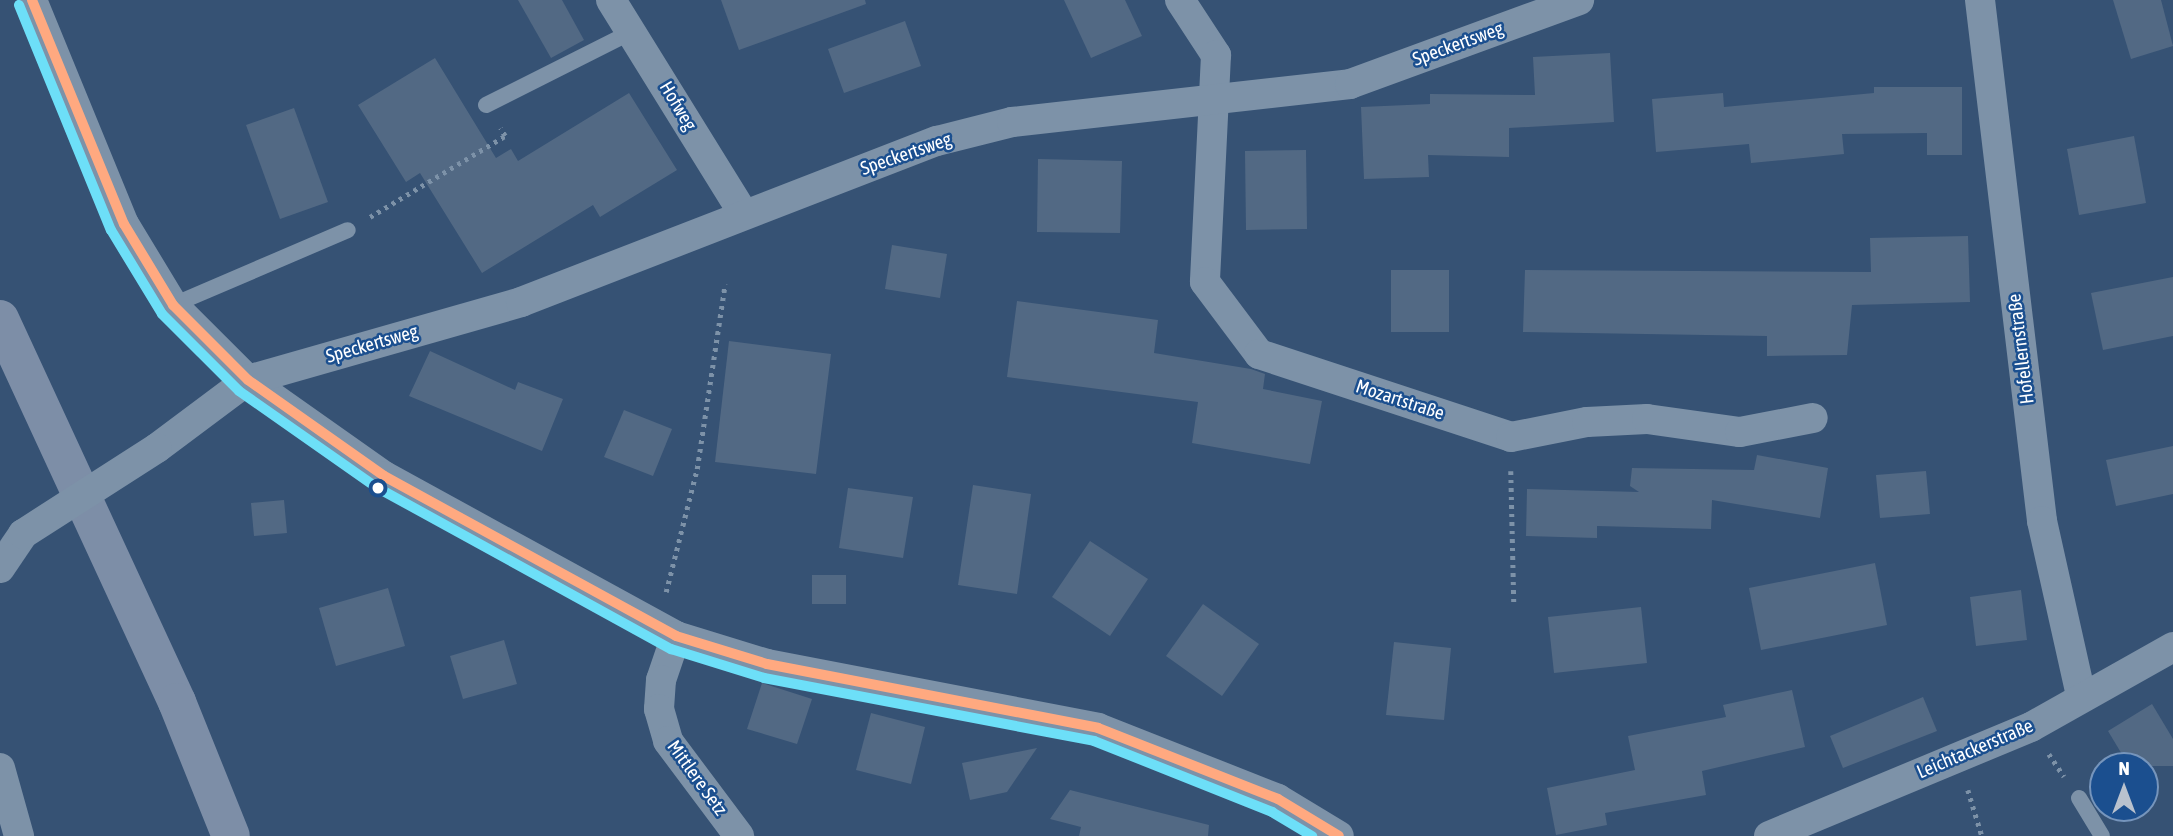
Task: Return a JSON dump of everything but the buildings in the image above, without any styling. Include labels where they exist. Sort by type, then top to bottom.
[{"type":"main road","points":[[0,319],[177,702],[231,836]]},
{"type":"street","points":[[32,0],[124,224],[173,305],[248,380],[384,476],[676,636],[767,664],[1098,728],[1278,799],[1339,836]]},
{"type":"street","name":"Hofweg","points":[[611,0],[634,31],[743,214]]},
{"type":"street","name":"Mozartstraße","points":[[1180,0],[1216,55],[1205,282],[1259,354],[1511,437],[1587,422],[1647,419],[1741,432],[1812,418]]},
{"type":"street","name":"Speckertsweg","points":[[248,380],[521,302],[937,141],[1012,122],[1350,84],[1580,0]]},
{"type":"street","name":"Hofellernstraße","points":[[1980,0],[2042,521],[2081,695]]},
{"type":"street","points":[[0,568],[23,534],[157,448],[248,380]]},
{"type":"street","name":"Mittlere Setz","points":[[676,636],[661,680],[659,709],[668,741],[739,836]]},
{"type":"street","name":"Leichtackerstraße","points":[[1769,836],[2031,727],[2081,695],[2173,647]]},
{"type":"street","points":[[0,768],[19,836]]},
{"type":"lane","points":[[486,105],[634,31]]},
{"type":"lane","points":[[173,305],[348,230]]},
{"type":"lane","points":[[2079,798],[2102,836]]},
{"type":"path","points":[[348,230],[505,136],[486,105]]},
{"type":"path","points":[[676,636],[664,599],[697,469],[725,284]]},
{"type":"path","points":[[1511,437],[1514,606]]},
{"type":"path","points":[[2031,727],[2079,798]]},
{"type":"path","points":[[1958,757],[1982,836]]},
{"type":"transit line","points":[[32,0],[124,224],[173,305],[248,380],[384,476],[676,636],[767,664],[1098,728],[1278,799],[1339,836]]},
{"type":"transit line","points":[[19,5],[111,230],[162,314],[239,391],[376,487],[671,649],[764,678],[1094,741],[1272,812],[1312,836]]}]
